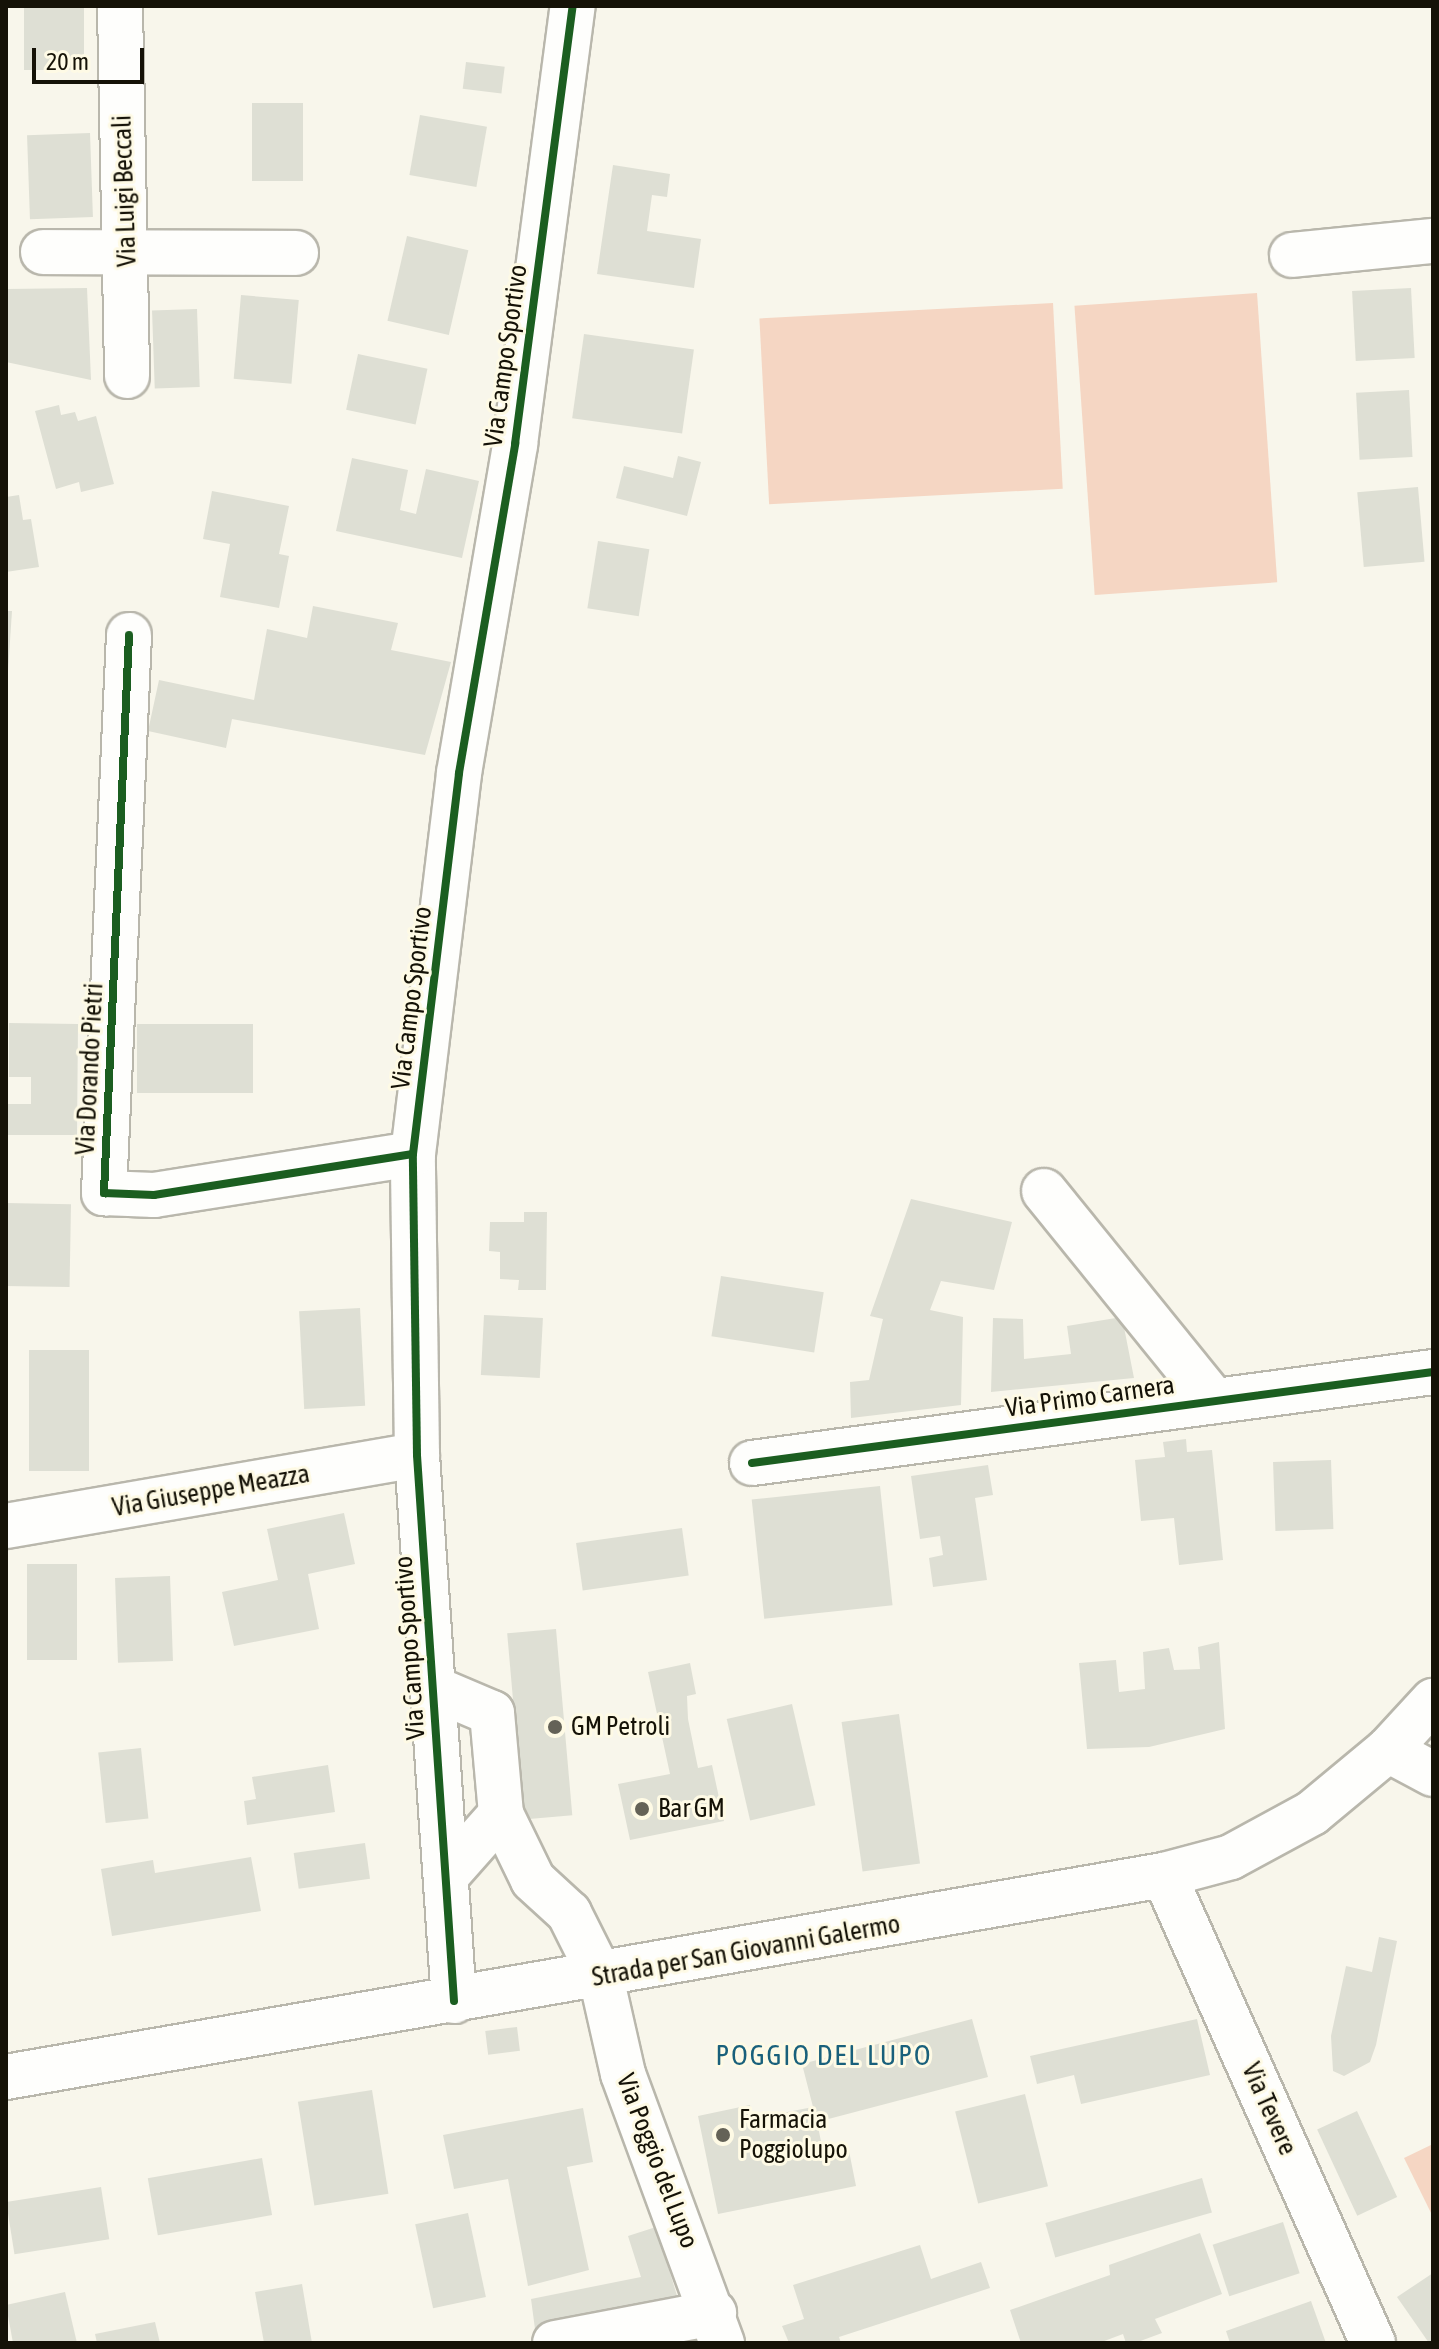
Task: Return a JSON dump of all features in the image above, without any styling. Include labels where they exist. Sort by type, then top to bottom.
[{"type":"street","name":"Via Luigi Beccali","points":[[120,6],[127,376]]},
{"type":"street","name":"Via Campo Sportivo","points":[[454,2001],[417,1455],[413,1154],[459,773],[515,444],[573,6]]},
{"type":"street","points":[[1292,255],[1433,241]]},
{"type":"street","points":[[43,252],[296,253]]},
{"type":"street","name":"Via Dorando Pietri","points":[[129,635],[104,1193],[154,1195],[413,1154]]},
{"type":"street","points":[[1044,1191],[1214,1401]]},
{"type":"street","name":"Via Primo Carnera","points":[[752,1463],[1433,1372]]},
{"type":"street","name":"Via Giuseppe Meazza","points":[[6,1526],[417,1455]]},
{"type":"street","points":[[433,1688],[492,1713],[501,1814],[446,1876]]},
{"type":"street","name":"Strada per San Giovanni Galermo","points":[[6,2077],[601,1977],[1164,1875],[1231,1857],[1312,1813],[1388,1750],[1433,1701]]},
{"type":"street","points":[[1388,1750],[1433,1774]]},
{"type":"street","name":"Via Poggio del Lupo","points":[[501,1814],[533,1880],[569,1913],[601,1977],[623,2074],[718,2328]]},
{"type":"street","name":"Via Tevere","points":[[1164,1875],[1373,2343]]},
{"type":"street","points":[[555,2343],[718,2328]]},
{"type":"shaded area","points":[[1257,293],[1277,582],[1095,595],[1074,306]]},
{"type":"shaded area","points":[[1053,303],[1063,489],[769,504],[759,318]]},
{"type":"shaded area","points":[[1433,2144],[1433,2217],[1404,2158]]},
{"type":"building","points":[[24,6],[84,6],[84,70],[24,70]]},
{"type":"building","points":[[466,62],[505,67],[501,94],[463,89]]},
{"type":"building","points":[[252,103],[303,103],[303,181],[252,181]]},
{"type":"building","points":[[420,115],[487,127],[476,187],[409,175]]},
{"type":"building","points":[[90,133],[93,217],[30,219],[27,135]]},
{"type":"building","points":[[613,165],[670,174],[667,197],[652,195],[647,231],[701,239],[694,288],[597,274]]},
{"type":"building","points":[[407,236],[468,250],[449,335],[387,321]]},
{"type":"building","points":[[87,288],[91,380],[6,362],[6,289]]},
{"type":"building","points":[[1411,288],[1415,358],[1356,361],[1352,291]]},
{"type":"building","points":[[241,295],[299,300],[291,384],[234,379]]},
{"type":"building","points":[[197,309],[200,387],[155,389],[152,311]]},
{"type":"building","points":[[584,334],[694,349],[682,434],[572,418]]},
{"type":"building","points":[[358,354],[427,369],[416,425],[346,410]]},
{"type":"building","points":[[1409,390],[1413,457],[1360,460],[1356,393]]},
{"type":"building","points":[[59,405],[61,415],[75,412],[78,421],[96,416],[114,484],[81,492],[79,482],[56,489],[35,411]]},
{"type":"building","points":[[678,456],[701,462],[687,516],[616,498],[624,466],[673,478]]},
{"type":"building","points":[[352,458],[408,470],[400,510],[416,514],[426,469],[479,481],[462,558],[336,531]]},
{"type":"building","points":[[1418,487],[1425,562],[1364,567],[1357,492]]},
{"type":"building","points":[[212,491],[289,506],[279,554],[289,556],[279,608],[220,597],[230,544],[203,539]]},
{"type":"building","points":[[19,495],[23,520],[31,519],[39,567],[6,572],[6,497]]},
{"type":"building","points":[[598,541],[649,549],[639,616],[587,608]]},
{"type":"building","points":[[313,606],[398,623],[391,650],[451,662],[425,755],[232,719],[226,748],[148,731],[159,680],[254,700],[267,629],[307,638]]},
{"type":"building","points":[[6,611],[12,611],[8,671],[6,671]]},
{"type":"building","points":[[9,1023],[78,1024],[77,1135],[6,1135],[6,1104],[31,1104],[31,1077],[9,1077]]},
{"type":"building","points":[[137,1024],[253,1024],[253,1093],[137,1093]]},
{"type":"building","points":[[911,1199],[1012,1222],[994,1290],[941,1281],[930,1310],[963,1317],[961,1405],[851,1418],[850,1382],[869,1380],[883,1319],[870,1316]]},
{"type":"building","points":[[6,1203],[71,1204],[70,1287],[6,1286]]},
{"type":"building","points":[[524,1212],[547,1212],[546,1290],[518,1290],[519,1280],[500,1279],[500,1252],[489,1251],[490,1222],[524,1222]]},
{"type":"building","points":[[721,1276],[824,1292],[814,1353],[711,1336]]},
{"type":"building","points":[[360,1308],[365,1406],[304,1409],[299,1311]]},
{"type":"building","points":[[484,1315],[543,1318],[540,1378],[481,1375]]},
{"type":"building","points":[[1122,1317],[1134,1378],[991,1392],[993,1318],[1023,1319],[1024,1359],[1071,1354],[1067,1326]]},
{"type":"building","points":[[29,1350],[89,1350],[89,1471],[29,1471]]},
{"type":"building","points":[[1186,1439],[1187,1452],[1212,1450],[1223,1560],[1179,1565],[1174,1518],[1141,1521],[1135,1460],[1165,1457],[1163,1442]]},
{"type":"building","points":[[1331,1460],[1333,1529],[1275,1531],[1273,1462]]},
{"type":"building","points":[[988,1465],[993,1495],[975,1498],[987,1580],[933,1587],[929,1558],[943,1555],[940,1536],[920,1539],[911,1476]]},
{"type":"building","points":[[880,1486],[893,1605],[764,1619],[752,1499]]},
{"type":"building","points":[[344,1513],[355,1564],[308,1574],[319,1629],[234,1646],[222,1592],[278,1580],[267,1529]]},
{"type":"building","points":[[682,1528],[689,1576],[583,1590],[576,1543]]},
{"type":"building","points":[[27,1564],[77,1564],[77,1660],[27,1660]]},
{"type":"building","points":[[170,1576],[173,1661],[118,1663],[115,1578]]},
{"type":"building","points":[[556,1629],[572,1815],[523,1820],[507,1633]]},
{"type":"building","points":[[1219,1642],[1225,1729],[1149,1747],[1087,1749],[1079,1663],[1116,1660],[1119,1692],[1145,1689],[1143,1652],[1169,1648],[1174,1670],[1200,1669],[1198,1647]]},
{"type":"building","points":[[690,1663],[696,1694],[687,1696],[688,1719],[698,1768],[712,1765],[724,1821],[630,1840],[618,1784],[670,1774],[648,1672]]},
{"type":"building","points":[[792,1704],[815,1805],[750,1820],[727,1719]]},
{"type":"building","points":[[899,1714],[920,1864],[863,1872],[842,1722]]},
{"type":"building","points":[[141,1748],[148,1819],[106,1823],[98,1752]]},
{"type":"building","points":[[328,1765],[335,1812],[247,1825],[244,1801],[256,1799],[252,1777]]},
{"type":"building","points":[[365,1843],[370,1879],[299,1889],[294,1853]]},
{"type":"building","points":[[251,1857],[261,1911],[112,1936],[101,1869],[153,1860],[155,1873]]},
{"type":"building","points":[[1379,1937],[1397,1941],[1376,2045],[1370,2062],[1344,2076],[1333,2071],[1331,2036],[1346,1966],[1372,1972]]},
{"type":"building","points":[[972,2019],[988,2077],[817,2122],[823,2151],[848,2146],[856,2186],[718,2214],[698,2116],[750,2105],[752,2119],[813,2107],[802,2064]]},
{"type":"building","points":[[1197,2019],[1210,2075],[1081,2104],[1074,2075],[1037,2084],[1030,2056]]},
{"type":"building","points":[[517,2027],[520,2051],[488,2055],[485,2031]]},
{"type":"building","points":[[372,2090],[388,2194],[314,2205],[298,2102]]},
{"type":"building","points":[[1025,2094],[1048,2186],[978,2204],[955,2111]]},
{"type":"building","points":[[583,2108],[593,2162],[567,2167],[589,2270],[528,2286],[508,2179],[454,2189],[443,2135]]},
{"type":"building","points":[[1357,2111],[1397,2197],[1357,2216],[1317,2130]]},
{"type":"building","points":[[262,2158],[272,2215],[158,2235],[148,2178]]},
{"type":"building","points":[[1202,2178],[1212,2213],[1055,2258],[1045,2223]]},
{"type":"building","points":[[101,2187],[109,2239],[14,2254],[6,2202]]},
{"type":"building","points":[[468,2213],[486,2297],[433,2308],[415,2224]]},
{"type":"building","points":[[1283,2222],[1300,2273],[1229,2296],[1213,2245]]},
{"type":"building","points":[[656,2227],[678,2299],[535,2329],[531,2299],[641,2277],[628,2236]]},
{"type":"building","points":[[1200,2233],[1222,2294],[1155,2319],[1162,2333],[1135,2343],[1126,2343],[1123,2334],[1099,2343],[1021,2343],[1010,2310],[1110,2275],[1109,2265]]},
{"type":"building","points":[[920,2245],[931,2279],[981,2262],[990,2288],[839,2337],[841,2343],[789,2343],[782,2326],[804,2319],[793,2285]]},
{"type":"building","points":[[1433,2273],[1433,2343],[1429,2343],[1397,2297]]},
{"type":"building","points":[[302,2284],[312,2343],[264,2343],[255,2292]]},
{"type":"building","points":[[65,2292],[77,2343],[13,2343],[6,2305]]},
{"type":"building","points":[[1311,2301],[1326,2343],[1230,2343],[1226,2331]]},
{"type":"building","points":[[155,2322],[160,2343],[97,2343],[95,2334]]},
{"type":"cycle path","points":[[454,2001],[417,1455],[413,1154],[459,773],[515,444],[573,6]]},
{"type":"cycle path","points":[[129,635],[104,1193],[154,1195],[413,1154]]},
{"type":"cycle path","points":[[752,1463],[1433,1372]]},
{"type":"place","name":"GM Petroli","points":[[555,1727]]},
{"type":"place","name":"Bar GM","points":[[642,1809]]},
{"type":"place","name":"Farmacia Poggiolupo","points":[[723,2135]]},
{"type":"district","name":"POGGIO DEL LUPO","points":[[824,2055]]}]
